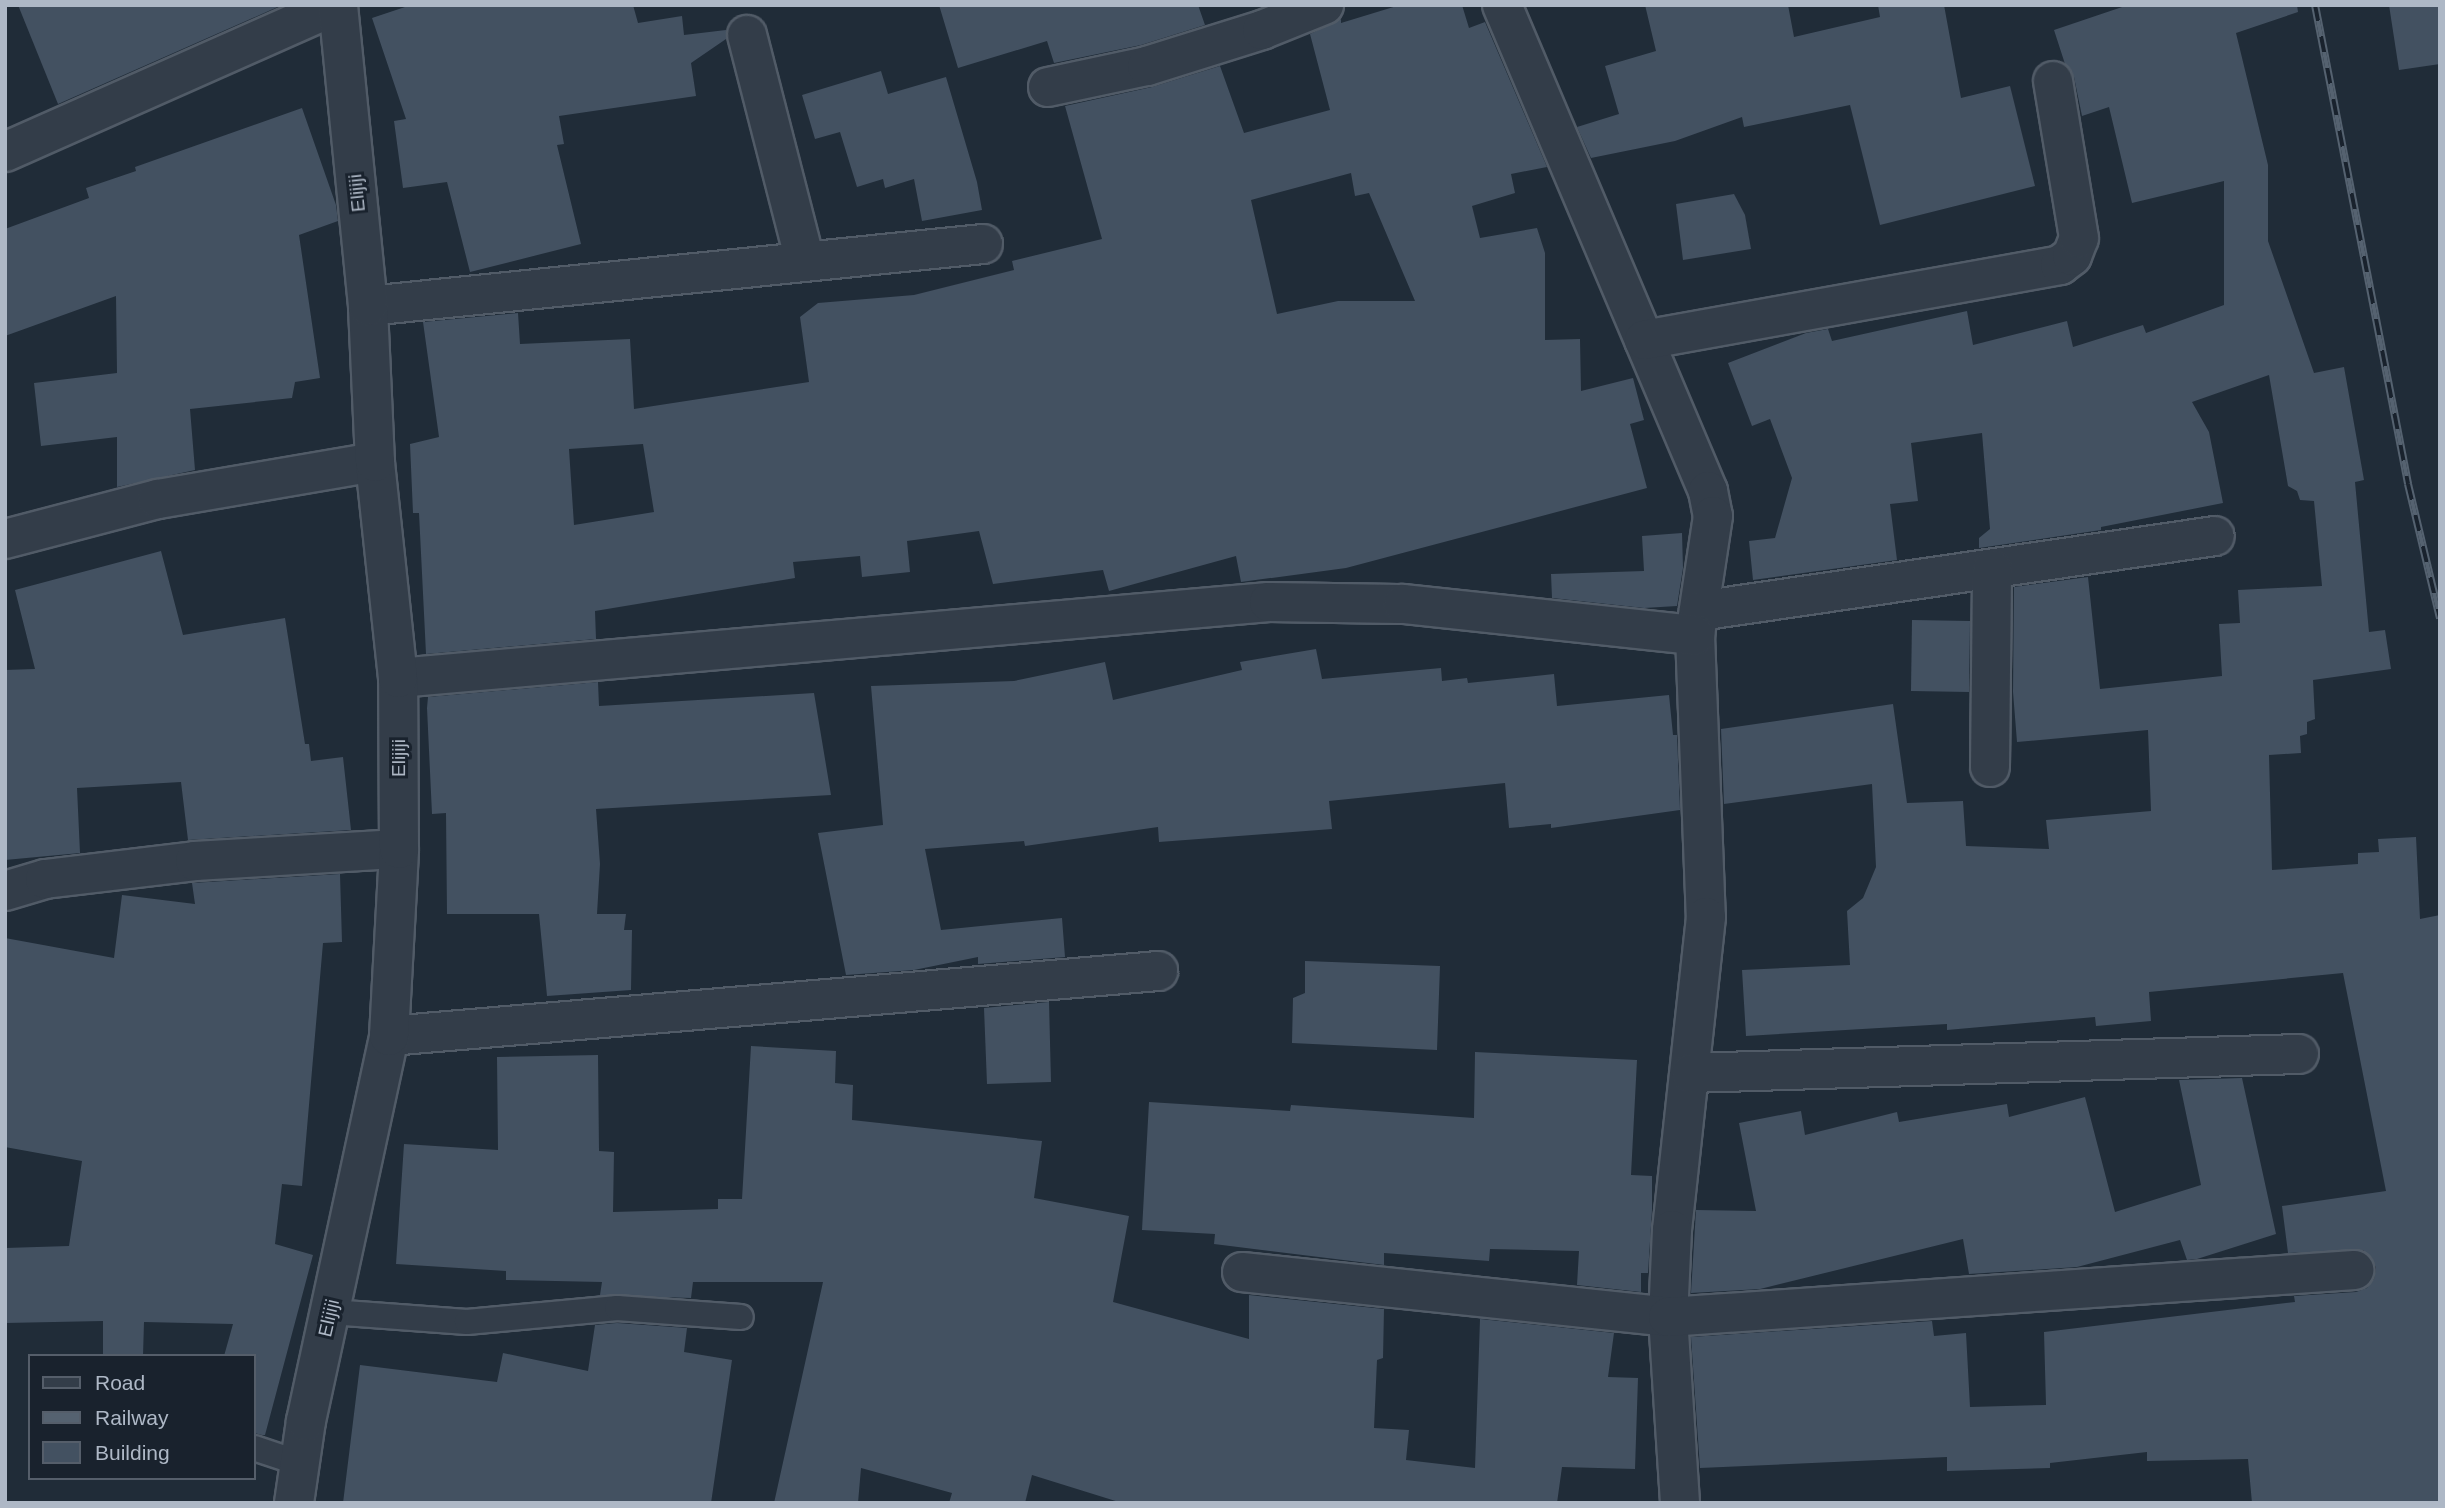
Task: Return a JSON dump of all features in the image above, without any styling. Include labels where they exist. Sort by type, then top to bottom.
[{"type":"street","points":[[5,152],[337,5]]},
{"type":"street","name":"Elijiji","points":[[294,1503],[299,1463],[389,1036],[399,849],[398,678],[374,462],[368,306],[337,5]]},
{"type":"street","points":[[1048,88],[1147,66],[1262,30],[1324,5]]},
{"type":"street","points":[[1502,5],[1708,491],[1713,516],[1697,623],[1706,917],[1672,1230],[1668,1317],[1680,1503]]},
{"type":"street","points":[[747,36],[805,261]]},
{"type":"street","points":[[1644,340],[2060,265],[2072,256],[2079,238],[2053,81]]},
{"type":"street","points":[[368,306],[983,244]]},
{"type":"street","points":[[5,539],[158,499],[374,462]]},
{"type":"street","points":[[398,678],[1269,602],[1403,604],[1697,623],[1992,569],[2215,536]]},
{"type":"street","points":[[1990,767],[1992,569]]},
{"type":"street","points":[[5,891],[45,879],[195,862],[399,849]]},
{"type":"street","points":[[389,1036],[1158,971]]},
{"type":"street","points":[[1691,1073],[2299,1054]]},
{"type":"street","points":[[1242,1272],[1668,1317],[2354,1270]]},
{"type":"lane","points":[[331,1312],[467,1322],[617,1308],[741,1317]]},
{"type":"lane","points":[[256,1449],[299,1463]]},
{"type":"building","points":[[18,5],[282,5],[58,104]]},
{"type":"building","points":[[411,5],[633,5],[638,23],[682,16],[684,35],[726,30],[726,39],[691,63],[696,96],[559,116],[564,144],[557,145],[581,244],[470,272],[447,182],[403,188],[394,121],[406,119],[372,18]]},
{"type":"building","points":[[939,5],[1198,5],[1205,25],[1141,45],[1054,63],[1047,41],[958,68]]},
{"type":"building","points":[[1400,5],[1462,5],[1469,28],[1485,22],[1547,167],[1511,174],[1515,193],[1472,206],[1480,238],[1537,228],[1545,253],[1545,340],[1580,339],[1581,391],[1633,378],[1644,420],[1630,424],[1647,488],[1346,568],[1241,582],[1236,556],[1109,591],[1103,570],[993,584],[979,531],[907,541],[910,572],[862,577],[860,556],[793,562],[795,578],[595,611],[596,639],[426,654],[419,513],[413,513],[410,444],[439,437],[423,322],[518,313],[520,344],[630,339],[634,409],[809,382],[800,317],[818,303],[914,295],[1014,270],[1012,261],[1102,239],[1065,106],[1152,87],[1220,66],[1244,133],[1330,110],[1310,34],[1341,19],[1341,23]],"holes":[[[1351,173],[1355,196],[1369,193],[1415,301],[1338,301],[1277,314],[1251,200]],[[643,444],[654,512],[574,525],[569,449]]]},
{"type":"building","points":[[1645,5],[1788,5],[1794,37],[1880,17],[1878,5],[1944,5],[1961,98],[2010,86],[2035,186],[1880,225],[1850,105],[1744,127],[1742,117],[1675,141],[1591,158],[1577,127],[1619,114],[1605,66],[1656,51]]},
{"type":"building","points":[[2128,5],[2297,5],[2298,12],[2236,33],[2268,165],[2268,241],[2314,373],[2344,367],[2364,480],[2355,482],[2369,632],[2385,630],[2391,669],[2313,680],[2315,719],[2307,722],[2307,734],[2300,736],[2301,753],[2269,755],[2272,870],[2358,864],[2358,853],[2379,852],[2378,839],[2416,837],[2420,919],[2440,915],[2440,1503],[2252,1503],[2248,1459],[2147,1461],[2147,1452],[2050,1463],[2050,1468],[1947,1471],[1947,1457],[1700,1468],[1691,1337],[1932,1321],[1934,1336],[1966,1333],[1970,1407],[2046,1405],[2044,1332],[2295,1302],[2294,1296],[2356,1292],[2367,1288],[2374,1279],[2376,1268],[2372,1258],[2363,1250],[2288,1253],[2282,1206],[2386,1191],[2343,973],[2149,992],[2151,1021],[2096,1026],[2095,1017],[1947,1030],[1947,1024],[1746,1036],[1742,970],[1850,965],[1847,911],[1863,898],[1876,867],[1872,784],[1724,804],[1721,729],[1893,704],[1907,803],[1963,801],[1966,846],[2049,849],[2046,820],[2151,811],[2148,730],[2017,742],[2013,692],[2014,587],[2088,577],[2100,689],[2222,676],[2219,624],[2240,623],[2238,590],[2322,586],[2314,501],[2300,500],[2297,491],[2288,486],[2269,375],[2192,402],[2209,432],[2223,503],[2101,527],[2101,530],[1979,548],[1979,538],[1990,529],[1982,433],[1911,443],[1918,501],[1890,504],[1897,560],[1753,580],[1749,541],[1775,538],[1792,478],[1770,419],[1752,426],[1728,363],[1806,333],[1828,329],[1832,341],[1967,311],[1973,345],[2067,321],[2073,347],[2143,325],[2146,333],[2224,305],[2224,181],[2132,203],[2109,107],[2082,116],[2074,77],[2065,64],[2054,30]]},
{"type":"building","points":[[2389,5],[2440,5],[2440,64],[2399,70]]},
{"type":"building","points":[[881,71],[888,94],[946,77],[977,182],[982,210],[922,221],[914,179],[885,188],[883,179],[857,187],[840,132],[815,139],[802,95]]},
{"type":"building","points":[[302,108],[336,205],[338,221],[299,235],[320,378],[295,382],[292,398],[190,409],[195,470],[117,487],[117,437],[41,446],[34,383],[117,373],[116,296],[5,336],[5,229],[89,198],[86,188],[136,171],[135,167]]},
{"type":"building","points":[[1734,194],[1745,215],[1751,249],[1683,260],[1676,204]]},
{"type":"building","points":[[1682,533],[1683,568],[1677,606],[1644,608],[1552,598],[1551,574],[1644,571],[1642,536]]},
{"type":"building","points":[[161,551],[183,635],[285,618],[305,744],[309,744],[311,761],[343,757],[351,830],[188,840],[181,782],[77,788],[80,853],[5,860],[5,670],[35,669],[15,590]]},
{"type":"building","points":[[1912,620],[1970,621],[1969,692],[1911,691]]},
{"type":"building","points":[[1316,649],[1322,679],[1441,668],[1442,681],[1467,678],[1468,683],[1554,674],[1557,706],[1669,695],[1673,735],[1677,735],[1680,810],[1551,828],[1551,824],[1509,828],[1505,783],[1329,801],[1332,829],[1159,842],[1158,827],[1025,846],[1024,841],[925,849],[941,930],[1062,918],[1065,957],[978,964],[978,957],[914,970],[846,975],[818,833],[883,825],[871,686],[1014,681],[1105,662],[1113,700],[1242,670],[1240,662]]},
{"type":"building","points":[[598,682],[599,706],[814,693],[831,795],[596,809],[600,864],[597,914],[626,914],[624,930],[632,930],[631,990],[547,996],[539,914],[447,914],[446,813],[432,814],[428,697]]},
{"type":"building","points":[[340,874],[342,942],[323,943],[302,1186],[282,1184],[275,1244],[313,1255],[265,1435],[256,1434],[256,1354],[225,1354],[233,1324],[144,1322],[143,1354],[103,1354],[103,1321],[5,1323],[5,1248],[69,1246],[82,1161],[5,1147],[5,938],[114,958],[122,895],[195,904],[192,883]]},
{"type":"building","points":[[1305,961],[1440,966],[1437,1050],[1292,1043],[1293,998],[1305,993]]},
{"type":"building","points":[[1049,1002],[1051,1082],[987,1084],[984,1008]]},
{"type":"building","points":[[751,1046],[836,1051],[835,1083],[853,1085],[852,1120],[1042,1141],[1034,1198],[1129,1216],[1113,1302],[1249,1339],[1249,1295],[1384,1309],[1383,1358],[1377,1360],[1374,1428],[1409,1430],[1406,1460],[1475,1468],[1480,1319],[1614,1333],[1608,1377],[1638,1378],[1635,1469],[1562,1467],[1557,1503],[1122,1503],[1032,1475],[1025,1503],[949,1503],[952,1493],[861,1468],[858,1503],[774,1503],[823,1282],[693,1282],[691,1298],[600,1295],[602,1282],[506,1280],[506,1271],[396,1264],[404,1144],[498,1150],[497,1057],[598,1055],[599,1151],[614,1152],[613,1212],[718,1209],[718,1199],[742,1199]]},
{"type":"building","points":[[1475,1052],[1637,1060],[1631,1175],[1652,1176],[1648,1273],[1641,1273],[1641,1292],[1577,1285],[1579,1251],[1490,1249],[1489,1261],[1384,1253],[1384,1265],[1214,1244],[1215,1234],[1142,1230],[1149,1102],[1290,1111],[1291,1105],[1474,1118]]},
{"type":"building","points":[[2242,1078],[2276,1234],[2197,1259],[2187,1260],[2180,1240],[2077,1267],[1969,1274],[1963,1239],[1760,1289],[1691,1293],[1696,1210],[1756,1211],[1739,1123],[1801,1111],[1805,1135],[1897,1112],[1899,1122],[2007,1104],[2009,1117],[2085,1097],[2115,1212],[2201,1185],[2179,1080]]},
{"type":"building","points":[[617,1323],[687,1328],[684,1352],[732,1360],[711,1503],[343,1503],[360,1365],[497,1382],[503,1353],[588,1371],[595,1325]]},
{"type":"railway","points":[[2315,5],[2408,484],[2440,618]]}]
